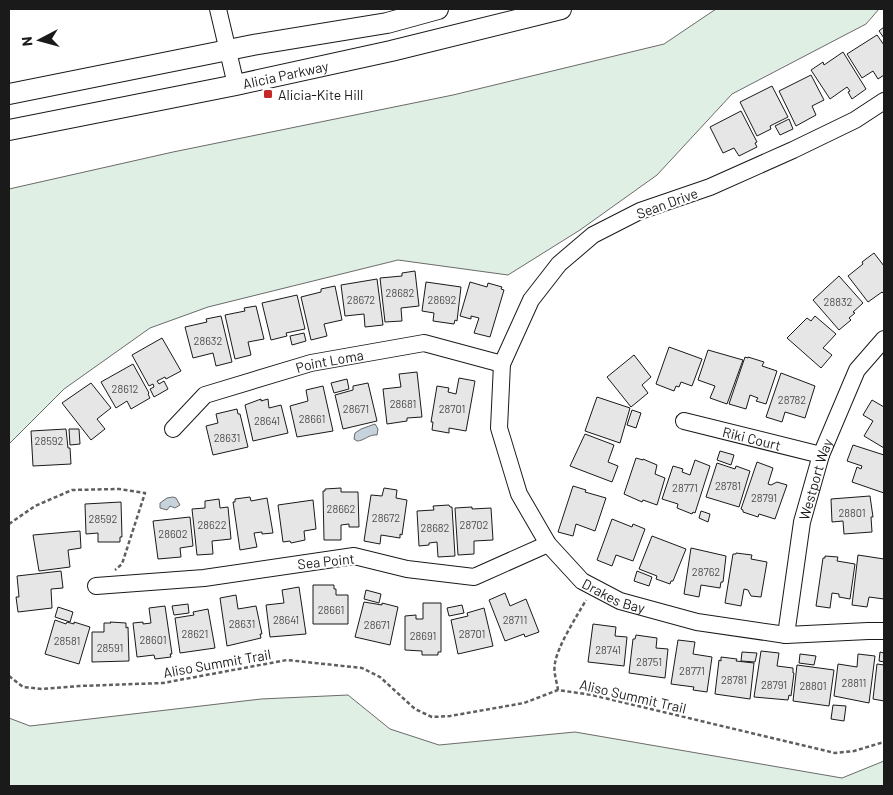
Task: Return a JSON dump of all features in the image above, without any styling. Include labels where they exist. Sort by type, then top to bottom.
[{"type":"main road","points":[[9,94],[228,50],[387,23],[438,9]]},
{"type":"main road","name":"Alicia Parkway","points":[[9,130],[391,51],[561,9]]},
{"type":"street","points":[[218,9],[236,84]]},
{"type":"street","name":"Sean Drive","points":[[502,364],[531,300],[559,264],[593,235],[640,211],[710,187],[793,150],[855,120],[884,101]]},
{"type":"street","name":"Westport Way","points":[[786,635],[802,522],[821,455],[857,370],[884,338]]},
{"type":"street","name":"Point Loma","points":[[173,429],[205,395],[311,363],[424,343],[502,364]]},
{"type":"street","name":"Drakes Bay","points":[[502,364],[499,428],[519,494],[548,544],[582,580],[620,601],[697,622],[786,635],[868,630],[884,631]]},
{"type":"street","name":"Riki Court","points":[[684,421],[821,455]]},
{"type":"street","name":"Sea Point","points":[[96,586],[204,578],[354,556],[407,569],[474,577],[548,544]]},
{"type":"path","points":[[9,524],[35,506],[72,490],[119,489],[144,493],[122,564],[96,586]]},
{"type":"path","points":[[558,690],[555,663],[562,645],[594,586]]},
{"type":"path","name":"Aliso Summit Trail","points":[[9,676],[23,687],[42,690],[79,686],[155,683],[287,660],[362,668],[380,677],[415,709],[432,717],[450,716],[524,703],[558,690],[592,695],[835,753],[854,751],[884,742]]},
{"type":"green space","points":[[716,9],[879,9],[866,24],[732,94],[657,175],[580,230],[508,275],[398,260],[208,307],[150,328],[64,389],[9,444],[9,189],[173,152],[453,95],[664,44]]},
{"type":"green space","points":[[348,695],[390,729],[439,745],[575,732],[842,778],[884,761],[884,786],[9,786],[9,718],[30,726],[261,699]]},
{"type":"shaded area","points":[[375,424],[378,429],[377,435],[360,441],[354,439],[355,433]]},
{"type":"shaded area","points":[[167,498],[176,498],[180,505],[175,508],[170,506],[167,510],[160,508],[160,503]]},
{"type":"building","points":[[884,27],[884,38],[879,31]]},
{"type":"building","points":[[877,35],[884,45],[884,75],[878,79],[873,71],[862,78],[847,54]]},
{"type":"building","points":[[843,52],[866,89],[852,99],[847,87],[830,99],[811,70],[823,62],[824,65]]},
{"type":"building","points":[[811,75],[824,100],[812,106],[816,115],[796,126],[779,91]]},
{"type":"building","points":[[772,86],[788,117],[770,126],[771,129],[757,136],[740,102]]},
{"type":"building","points":[[741,111],[757,142],[755,143],[757,147],[739,156],[734,148],[723,153],[710,127]]},
{"type":"building","points":[[789,119],[793,129],[780,135],[775,126]]},
{"type":"building","points":[[874,253],[884,266],[884,294],[882,292],[868,302],[848,276]]},
{"type":"building","points":[[415,271],[419,306],[401,308],[402,321],[385,322],[380,278],[402,276],[402,273]]},
{"type":"building","points":[[839,276],[863,303],[853,312],[855,313],[849,318],[851,320],[839,330],[813,300]]},
{"type":"building","points":[[377,279],[383,325],[365,327],[364,314],[345,316],[341,285]]},
{"type":"building","points":[[426,282],[461,287],[457,321],[455,320],[454,324],[433,321],[434,313],[422,311]]},
{"type":"building","points":[[470,282],[487,287],[488,283],[502,287],[501,289],[504,290],[490,337],[474,333],[479,318],[471,316],[471,319],[460,316]]},
{"type":"building","points":[[335,286],[342,320],[324,324],[327,336],[311,340],[301,297]]},
{"type":"building","points":[[297,295],[305,329],[286,333],[287,336],[271,340],[262,303]]},
{"type":"building","points":[[256,306],[264,339],[248,342],[251,355],[235,359],[225,315],[245,311],[244,308]]},
{"type":"building","points":[[221,316],[232,362],[216,366],[213,353],[193,358],[185,327],[207,322],[206,319]]},
{"type":"building","points":[[815,316],[836,334],[823,348],[832,355],[821,368],[787,338],[807,318],[811,321]]},
{"type":"building","points":[[304,333],[306,341],[292,345],[290,336]]},
{"type":"building","points":[[162,338],[181,371],[166,379],[165,377],[157,381],[159,384],[164,381],[168,389],[154,397],[150,389],[154,387],[153,384],[149,386],[132,355]]},
{"type":"building","points":[[669,347],[702,359],[692,386],[681,382],[674,391],[656,384]]},
{"type":"building","points":[[708,350],[743,360],[727,404],[710,398],[715,386],[698,380]]},
{"type":"building","points":[[634,355],[651,377],[642,385],[648,393],[631,407],[607,377]]},
{"type":"building","points":[[745,357],[764,362],[762,366],[777,371],[766,404],[756,401],[758,398],[750,395],[746,409],[729,404]]},
{"type":"building","points":[[133,364],[150,398],[131,409],[127,401],[116,408],[101,382]]},
{"type":"building","points":[[417,372],[422,417],[407,418],[407,421],[387,424],[383,389],[401,387],[399,374]]},
{"type":"building","points":[[781,373],[815,386],[805,418],[785,412],[782,422],[766,417]]},
{"type":"building","points":[[459,378],[475,381],[466,431],[449,428],[449,433],[432,430],[433,422],[431,422],[437,386],[449,388],[448,392],[456,394]]},
{"type":"building","points":[[347,379],[349,389],[334,393],[331,383]]},
{"type":"building","points":[[91,383],[111,408],[97,419],[105,429],[91,440],[62,403]]},
{"type":"building","points":[[368,383],[377,421],[343,429],[335,395],[353,390],[353,386]]},
{"type":"building","points":[[323,386],[333,431],[297,437],[290,406],[308,401],[306,390]]},
{"type":"building","points":[[597,397],[630,408],[620,443],[585,431]]},
{"type":"building","points":[[261,399],[261,401],[268,399],[269,408],[281,405],[288,433],[253,441],[245,405]]},
{"type":"building","points":[[872,400],[884,407],[884,448],[864,436],[873,421],[863,415]]},
{"type":"building","points":[[237,409],[248,447],[213,455],[206,426],[218,423],[216,414]]},
{"type":"building","points":[[632,410],[641,413],[636,428],[627,425]]},
{"type":"building","points":[[66,429],[71,464],[33,466],[31,431]]},
{"type":"building","points":[[69,429],[79,429],[80,444],[70,445]]},
{"type":"building","points":[[585,434],[614,445],[608,462],[618,466],[612,482],[570,466]]},
{"type":"building","points":[[853,445],[884,455],[884,493],[852,482],[857,467],[861,469],[862,466],[847,461]]},
{"type":"building","points":[[720,451],[734,455],[731,465],[717,460]]},
{"type":"building","points":[[636,458],[657,465],[655,474],[665,478],[657,505],[643,500],[642,502],[624,494]]},
{"type":"building","points":[[695,460],[710,466],[695,513],[693,512],[692,514],[677,508],[678,504],[662,499],[673,466],[683,469],[682,472],[690,475]]},
{"type":"building","points":[[757,462],[773,468],[768,484],[771,485],[777,482],[787,485],[775,519],[759,514],[758,517],[743,512],[741,509]]},
{"type":"building","points":[[717,463],[735,469],[736,466],[750,471],[739,507],[706,497]]},
{"type":"building","points":[[573,486],[586,490],[585,492],[606,498],[595,531],[576,524],[573,536],[558,532]]},
{"type":"building","points":[[341,488],[341,492],[358,492],[359,527],[349,527],[349,524],[341,525],[341,540],[324,540],[323,491],[325,489]]},
{"type":"building","points":[[384,488],[397,490],[396,498],[407,500],[402,535],[400,534],[400,538],[381,535],[380,544],[364,541],[371,495],[382,496]]},
{"type":"building","points":[[870,496],[873,517],[871,517],[872,532],[844,534],[843,521],[832,522],[831,499]]},
{"type":"building","points":[[250,497],[251,501],[267,498],[273,533],[254,533],[257,547],[240,550],[233,502],[235,502],[235,499]]},
{"type":"building","points":[[219,499],[220,508],[228,507],[231,539],[212,541],[213,554],[197,555],[192,509],[205,508],[205,501]]},
{"type":"building","points":[[313,500],[316,529],[304,531],[305,540],[291,543],[290,541],[283,542],[278,505]]},
{"type":"building","points":[[121,502],[122,537],[120,537],[120,542],[98,542],[98,533],[86,534],[85,504]]},
{"type":"building","points":[[449,505],[452,507],[455,556],[438,557],[437,542],[419,546],[417,511],[434,510],[433,506]]},
{"type":"building","points":[[472,507],[472,509],[491,508],[493,540],[474,541],[474,554],[458,555],[455,508]]},
{"type":"building","points":[[701,511],[710,514],[708,522],[699,518]]},
{"type":"building","points":[[190,517],[193,546],[180,548],[181,557],[158,559],[153,521]]},
{"type":"building","points":[[612,519],[632,527],[633,524],[645,529],[633,561],[616,555],[612,566],[597,560]]},
{"type":"building","points":[[80,531],[81,548],[68,550],[70,567],[39,571],[33,535]]},
{"type":"building","points":[[652,536],[686,549],[670,584],[656,579],[657,576],[639,569]]},
{"type":"building","points":[[691,548],[726,556],[723,582],[721,582],[720,588],[701,585],[699,597],[684,594]]},
{"type":"building","points":[[733,554],[752,555],[751,559],[767,562],[761,597],[751,596],[748,590],[744,589],[741,606],[725,603]]},
{"type":"building","points":[[858,555],[884,559],[884,599],[869,597],[867,607],[852,605]]},
{"type":"building","points":[[825,556],[838,557],[837,561],[855,564],[850,599],[839,597],[839,594],[832,593],[830,608],[816,606],[823,558]]},
{"type":"building","points":[[61,571],[63,588],[51,589],[52,608],[18,612],[16,597],[19,597],[17,576]]},
{"type":"building","points":[[637,571],[652,577],[649,586],[634,581]]},
{"type":"building","points":[[313,585],[334,585],[336,595],[348,595],[348,624],[313,624]]},
{"type":"building","points":[[299,587],[306,634],[270,637],[266,605],[284,603],[282,590]]},
{"type":"building","points":[[366,590],[381,594],[379,603],[364,599]]},
{"type":"building","points":[[505,593],[510,606],[526,599],[539,632],[525,637],[524,634],[505,641],[489,600]]},
{"type":"building","points":[[236,595],[238,609],[256,606],[262,634],[260,634],[261,638],[227,646],[220,598]]},
{"type":"building","points":[[364,602],[382,605],[382,603],[398,607],[390,645],[355,637]]},
{"type":"building","points":[[423,603],[441,603],[441,652],[438,652],[438,655],[422,655],[422,651],[405,650],[405,616],[416,615],[416,619],[423,619]]},
{"type":"building","points":[[188,604],[189,613],[174,615],[172,606]]},
{"type":"building","points":[[462,605],[464,613],[449,616],[447,608]]},
{"type":"building","points":[[165,606],[171,657],[155,659],[154,655],[137,657],[133,623],[151,623],[149,608]]},
{"type":"building","points":[[58,607],[73,612],[70,622],[55,617]]},
{"type":"building","points":[[484,608],[493,646],[458,654],[451,620],[468,616],[467,613]]},
{"type":"building","points":[[208,609],[215,648],[180,653],[175,618],[194,615],[193,612]]},
{"type":"building","points":[[55,620],[66,624],[67,622],[74,624],[74,622],[90,627],[79,664],[45,654]]},
{"type":"building","points":[[104,623],[126,623],[126,628],[128,627],[129,661],[92,662],[92,632],[104,632]]},
{"type":"building","points":[[593,624],[616,627],[615,636],[627,637],[624,666],[588,662]]},
{"type":"building","points":[[636,635],[657,638],[656,648],[668,649],[665,678],[629,673],[633,639],[635,639]]},
{"type":"building","points":[[678,640],[695,642],[693,654],[712,657],[707,692],[693,690],[694,687],[671,684]]},
{"type":"building","points":[[761,651],[779,653],[777,666],[793,668],[791,696],[789,695],[788,700],[754,697]]},
{"type":"building","points":[[742,652],[757,653],[755,662],[741,661]]},
{"type":"building","points":[[880,652],[884,653],[884,662],[879,661]]},
{"type":"building","points":[[800,654],[816,656],[814,665],[799,663]]},
{"type":"building","points":[[858,654],[875,656],[869,703],[834,696],[838,664],[857,667]]},
{"type":"building","points":[[721,657],[754,663],[750,699],[715,694]]},
{"type":"building","points":[[877,664],[884,665],[884,701],[873,699]]},
{"type":"building","points":[[797,665],[834,670],[829,706],[793,701]]},
{"type":"building","points":[[833,705],[846,706],[844,721],[831,719]]},
{"type":"place","name":"Alicia-Kite Hill","points":[[268,94]]}]
